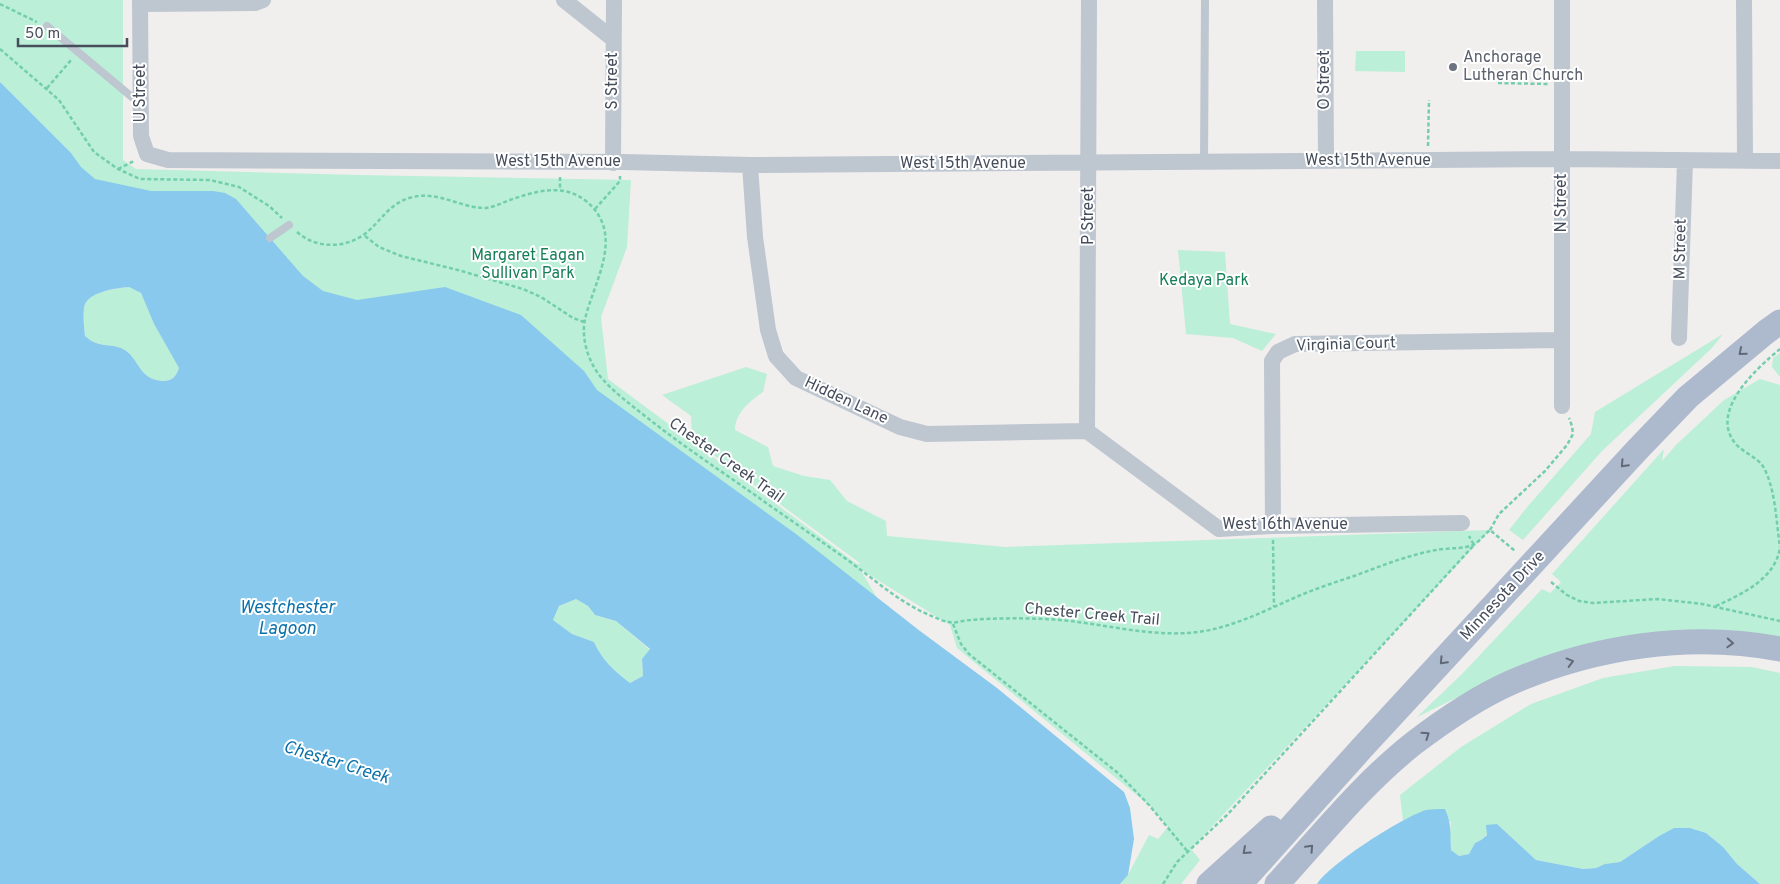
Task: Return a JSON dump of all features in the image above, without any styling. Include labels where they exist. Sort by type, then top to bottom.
[{"type":"main road","name":"Minnesota Drive","points":[[1240,884],[1361,749],[1638,449],[1688,397],[1780,322]]},
{"type":"main road","points":[[1277,884],[1366,787],[1413,744],[1465,708],[1509,683],[1559,665],[1613,650],[1655,644],[1705,642],[1757,645],[1780,649]]},
{"type":"main road","points":[[1209,884],[1361,749]]},
{"type":"street","points":[[140,2],[254,3],[263,0]]},
{"type":"street","points":[[564,0],[613,39]]},
{"type":"street","name":"S Street","points":[[614,0],[613,39],[618,163]]},
{"type":"street","name":"P Street","points":[[1087,431],[1089,0]]},
{"type":"street","name":"O Street","points":[[1325,0],[1326,161]]},
{"type":"street","name":"N Street","points":[[1562,0],[1562,406]]},
{"type":"street","points":[[1744,0],[1745,161]]},
{"type":"street","name":"U Street","points":[[140,2],[141,136],[147,154]]},
{"type":"street","name":"West 15th Avenue","points":[[147,154],[168,160],[750,165],[1562,160],[1780,161]]},
{"type":"street","name":"M Street","points":[[1679,338],[1685,161]]},
{"type":"street","name":"Hidden Lane","points":[[750,165],[755,237],[768,330],[776,356],[796,378],[900,427],[927,434],[1087,431]]},
{"type":"street","name":"Virginia Court","points":[[1273,526],[1272,361],[1278,352],[1295,344],[1562,340]]},
{"type":"street","name":"West 16th Avenue","points":[[1087,431],[1219,529],[1273,526],[1462,523]]},
{"type":"lane","points":[[1204,162],[1205,0]]},
{"type":"lane","points":[[47,26],[141,104]]},
{"type":"lane","points":[[270,238],[289,225]]},
{"type":"path","points":[[0,4],[47,26]]},
{"type":"path","points":[[47,88],[78,52]]},
{"type":"path","points":[[1498,83],[1548,84]]},
{"type":"path","points":[[1428,146],[1429,100]]},
{"type":"path","points":[[118,169],[147,154]]},
{"type":"path","points":[[584,322],[573,318],[541,297],[523,289],[401,256],[379,247],[364,235],[387,210],[400,201],[426,195],[439,196],[471,206],[490,208],[535,192],[560,190],[581,197],[595,209],[620,181],[618,163]]},
{"type":"path","name":"Chester Creek Trail","points":[[595,209],[604,228],[606,247],[602,270],[584,322],[585,346],[598,374],[617,394],[659,427],[853,564],[900,600],[928,615],[953,624],[966,620],[1046,619],[1169,634],[1193,633],[1239,622],[1296,597],[1388,563],[1434,550],[1474,545]]},
{"type":"path","points":[[1715,607],[1748,591],[1773,568],[1778,558],[1780,548],[1769,480],[1763,466],[1742,451],[1734,442],[1728,433],[1726,422],[1728,412],[1746,382],[1780,349]]},
{"type":"path","points":[[1163,884],[1177,862],[1227,815],[1384,642],[1490,530],[1499,514],[1545,471],[1568,445],[1573,434],[1572,426],[1562,406]]},
{"type":"path","points":[[1273,526],[1274,607]]},
{"type":"path","points":[[1490,530],[1515,551]]},
{"type":"path","points":[[1551,582],[1567,595],[1579,601],[1593,603],[1658,599],[1715,607],[1780,621]]},
{"type":"path","points":[[953,624],[961,644],[969,654],[1118,773],[1149,805],[1188,852]]},
{"type":"green space","name":"Margaret Eagan Sullivan Park","points":[[0,0],[123,0],[123,160],[136,169],[631,180],[627,247],[601,317],[608,379],[857,564],[861,564],[692,439],[691,416],[662,395],[746,367],[767,374],[763,392],[748,403],[740,413],[735,430],[768,447],[773,466],[804,476],[830,480],[847,501],[886,521],[887,536],[1005,547],[1490,530],[1191,849],[1200,860],[1181,884],[1120,884],[1128,875],[1149,835],[1158,839],[1168,827],[1149,805],[957,648],[950,625],[860,569],[894,627],[400,330],[0,146]]},
{"type":"green space","points":[[1356,51],[1405,51],[1405,72],[1355,71]]},
{"type":"green space","name":"Kedaya Park","points":[[1178,250],[1225,252],[1230,324],[1276,334],[1262,351],[1233,338],[1186,334]]},
{"type":"green space","points":[[129,287],[141,293],[154,324],[179,368],[175,376],[169,380],[155,380],[148,377],[132,356],[121,348],[94,342],[85,336],[84,308],[90,298],[102,292]]},
{"type":"green space","points":[[1723,334],[1712,348],[1602,451],[1523,540],[1509,530],[1591,434],[1595,412]]},
{"type":"green space","points":[[1780,353],[1780,377],[1772,367],[1773,358]]},
{"type":"green space","points":[[1760,379],[1780,385],[1780,638],[1740,634],[1462,695],[1417,717],[1463,673],[1542,589],[1550,593],[1561,582],[1552,574],[1664,449],[1662,461],[1676,445],[1724,400]]},
{"type":"green space","points":[[576,599],[588,606],[595,615],[616,621],[650,650],[642,659],[643,676],[630,683],[609,665],[594,642],[572,634],[553,620],[559,606]]},
{"type":"green space","points":[[1675,666],[1752,667],[1780,673],[1780,884],[1760,884],[1706,833],[1690,828],[1674,828],[1620,862],[1583,869],[1536,860],[1497,824],[1481,840],[1475,843],[1469,854],[1459,856],[1451,850],[1451,822],[1427,810],[1403,821],[1400,795],[1461,747],[1531,704],[1603,678]]},
{"type":"water","name":"Westchester Lagoon","points":[[0,82],[71,153],[81,167],[95,179],[151,191],[213,191],[225,193],[236,199],[303,276],[323,291],[357,300],[445,287],[521,315],[584,371],[597,390],[796,534],[920,631],[997,688],[1124,792],[1130,808],[1134,839],[1128,875],[1120,884],[0,884]],"holes":[[[129,287],[141,293],[154,324],[179,368],[175,376],[169,380],[155,380],[148,377],[132,356],[121,348],[103,345],[85,336],[84,308],[90,298],[102,292]],[[576,599],[588,606],[595,615],[616,621],[650,649],[642,659],[643,676],[630,683],[609,665],[594,642],[572,634],[553,620],[559,606]]]},
{"type":"water","points":[[1445,809],[1450,825],[1451,850],[1459,856],[1469,854],[1475,843],[1487,835],[1486,825],[1497,824],[1536,860],[1583,869],[1596,868],[1605,864],[1620,862],[1674,828],[1690,828],[1706,833],[1760,884],[1317,884],[1351,853],[1384,831],[1426,810]]},
{"type":"place","name":"Anchorage Lutheran Church","points":[[1453,67]]},
{"type":"water label","name":"Chester Creek","points":[[336,763]]}]
